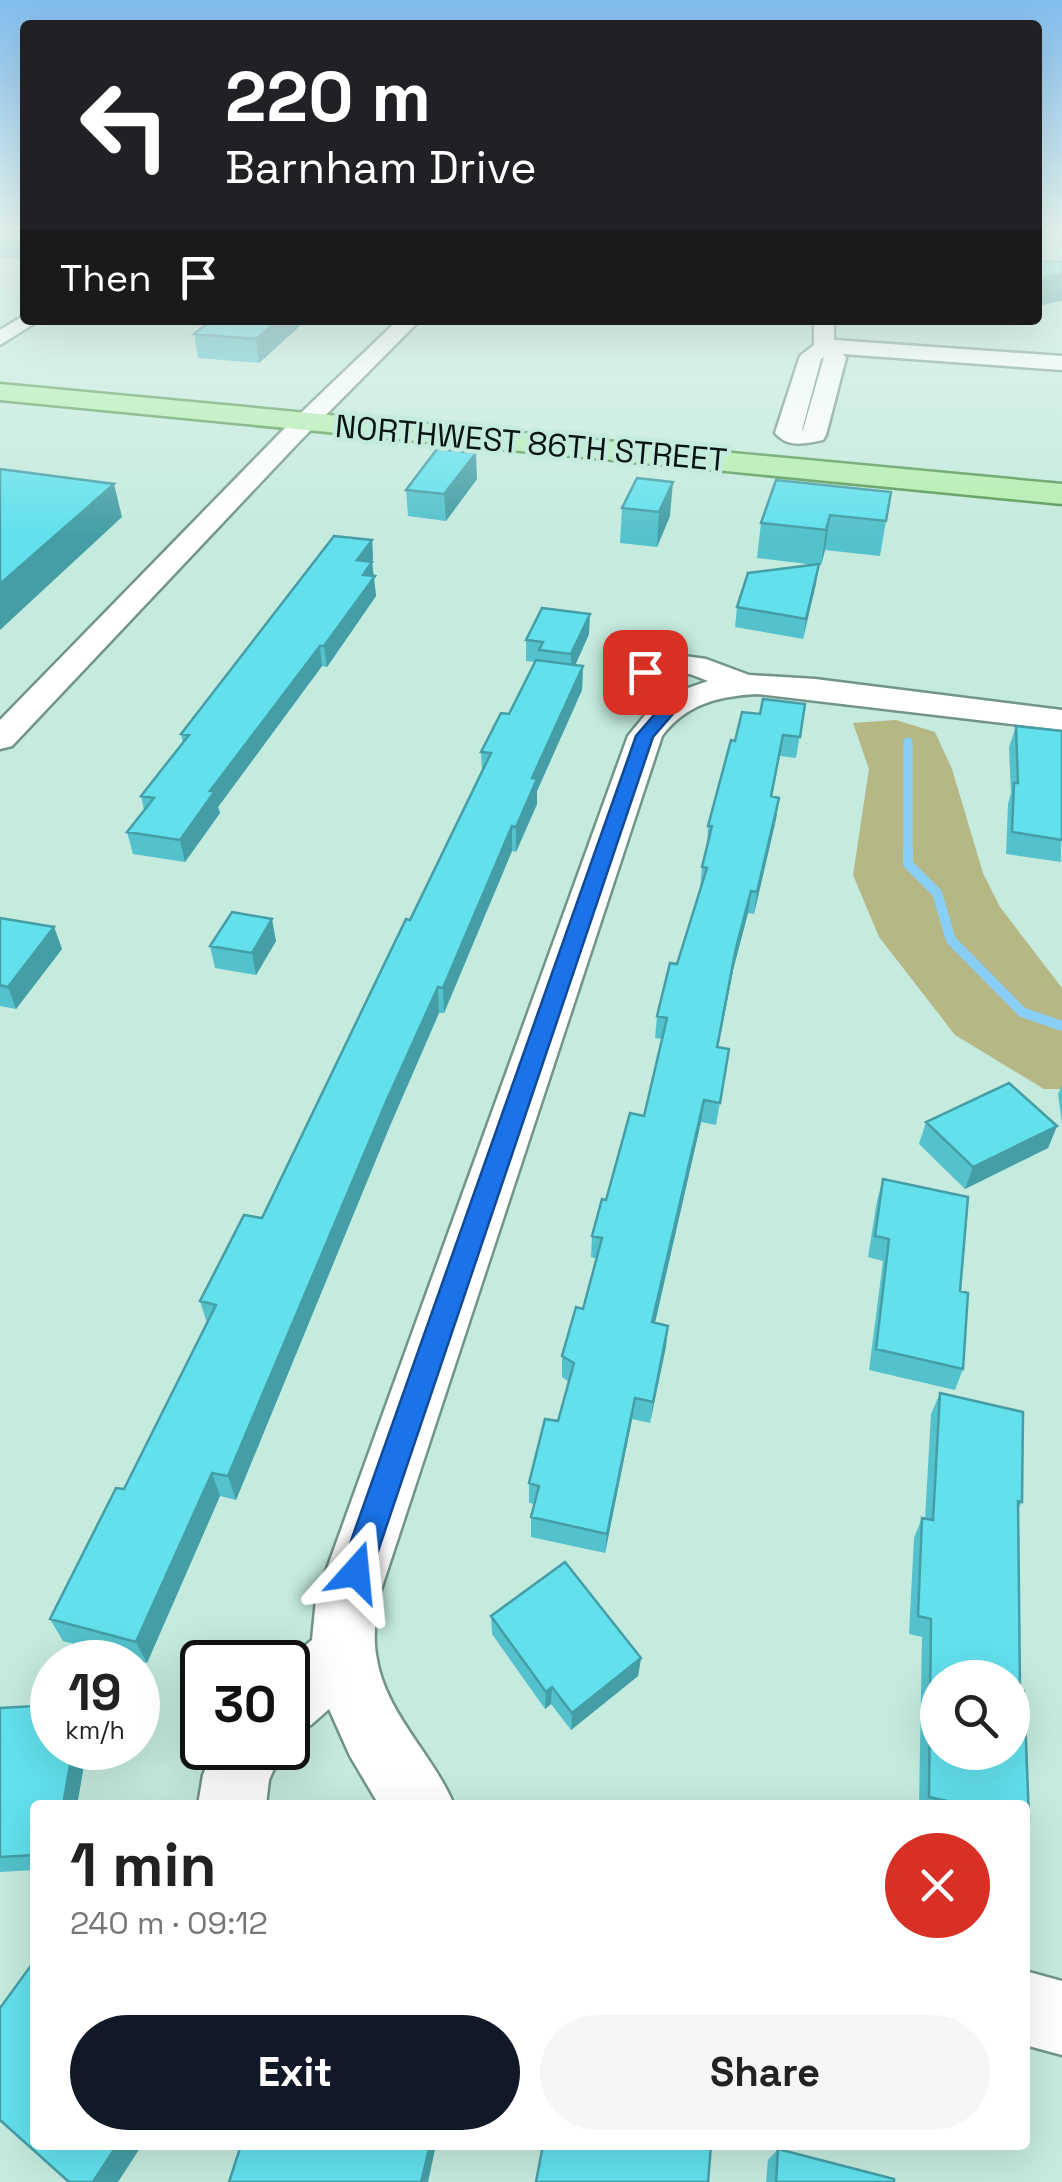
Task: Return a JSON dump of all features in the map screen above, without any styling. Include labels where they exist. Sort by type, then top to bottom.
[{"type":"main road","name":"NORTHWEST 86TH STREET","points":[[0,378],[314,415]]},
{"type":"main road","name":"NORTHWEST 86TH STREET","points":[[0,392],[794,453],[1062,478]]},
{"type":"main road","name":"NORTHWEST 86TH STREET","points":[[794,453],[1062,494]]},
{"type":"street","points":[[4,731],[399,331]]},
{"type":"street","points":[[794,453],[814,435],[836,358],[823,342],[824,331]]},
{"type":"street","points":[[826,346],[1062,362]]},
{"type":"street","points":[[416,1800],[389,1766],[344,1654],[347,1599],[658,722],[716,689],[744,685],[792,686],[1062,720]]},
{"type":"street","points":[[310,1683],[344,1654]]},
{"type":"street","points":[[233,1800],[239,1770]]},
{"type":"street","points":[[1030,2009],[1062,2018]]},
{"type":"green space","points":[[896,720],[935,732],[952,769],[983,873],[1000,907],[1062,988],[1062,1089],[1044,1089],[955,1035],[879,937],[853,875],[869,769],[853,723]]},
{"type":"building","points":[[198,331],[265,331],[256,339],[194,334]]},
{"type":"building","points":[[437,449],[476,453],[444,494],[406,490]]},
{"type":"building","points":[[0,469],[114,484],[0,584]]},
{"type":"building","points":[[637,478],[673,482],[659,512],[622,508]]},
{"type":"building","points":[[776,480],[891,492],[886,521],[830,515],[826,530],[761,523]]},
{"type":"building","points":[[334,536],[372,540],[357,560],[372,562],[363,575],[375,576],[210,791],[215,791],[180,840],[127,832],[154,798],[141,796],[189,735],[181,734]]},
{"type":"building","points":[[819,564],[806,619],[737,607],[748,573]]},
{"type":"building","points":[[542,608],[590,614],[571,654],[539,650],[543,642],[526,640]]},
{"type":"building","points":[[536,660],[583,666],[532,778],[537,779],[516,827],[512,826],[443,988],[438,987],[386,1102],[228,1476],[212,1473],[137,1640],[50,1619],[116,1488],[124,1489],[216,1305],[200,1301],[244,1215],[262,1218],[491,753],[481,752],[501,713],[509,714]]},
{"type":"building","points":[[763,699],[805,704],[800,737],[783,735],[771,796],[779,798],[757,892],[751,891],[736,948],[717,1047],[729,1049],[720,1103],[704,1100],[652,1322],[668,1326],[653,1402],[635,1398],[607,1534],[531,1517],[539,1486],[529,1483],[545,1419],[558,1421],[574,1363],[562,1356],[576,1307],[583,1309],[602,1238],[592,1236],[630,1113],[644,1116],[667,1018],[657,1016],[670,963],[677,964],[707,868],[702,867],[712,826],[708,826],[731,740],[735,741],[742,712],[760,714]]},
{"type":"building","points":[[1016,726],[1062,731],[1062,840],[1012,832],[1014,783],[1018,783]]},
{"type":"building","points":[[232,912],[272,919],[252,953],[210,946]]},
{"type":"building","points":[[0,918],[54,927],[8,987],[0,985]]},
{"type":"building","points":[[1009,1083],[1057,1126],[973,1167],[926,1122]]},
{"type":"building","points":[[883,1179],[968,1197],[960,1291],[968,1293],[963,1369],[876,1349],[889,1239],[875,1236]]},
{"type":"building","points":[[940,1393],[1023,1412],[1022,1502],[1018,1501],[1020,1660],[931,1660],[931,1619],[918,1616],[922,1518],[933,1520]]},
{"type":"building","points":[[565,1562],[641,1658],[572,1713],[552,1687],[546,1692],[491,1616]]},
{"type":"building","points":[[30,1706],[30,1770],[69,1770],[64,1800],[30,1800],[30,1855],[0,1857],[0,1708]]},
{"type":"building","points":[[929,1770],[1027,1770],[1028,1800],[929,1797]]},
{"type":"building","points":[[30,1967],[30,2147],[0,2120],[0,2008]]},
{"type":"building","points":[[33,2150],[114,2150],[93,2182],[69,2182]]},
{"type":"building","points":[[239,2150],[429,2150],[421,2182],[229,2182]]},
{"type":"building","points":[[542,2150],[711,2150],[708,2182],[536,2182]]},
{"type":"building","points":[[778,2150],[894,2179],[894,2182],[776,2182]]},
{"type":"waterway","points":[[908,742],[908,864],[937,893],[951,940],[1022,1012],[1062,1026]]},
{"type":"route","points":[[356,1572],[645,736],[670,707],[647,693],[642,685],[645,672]]}]
